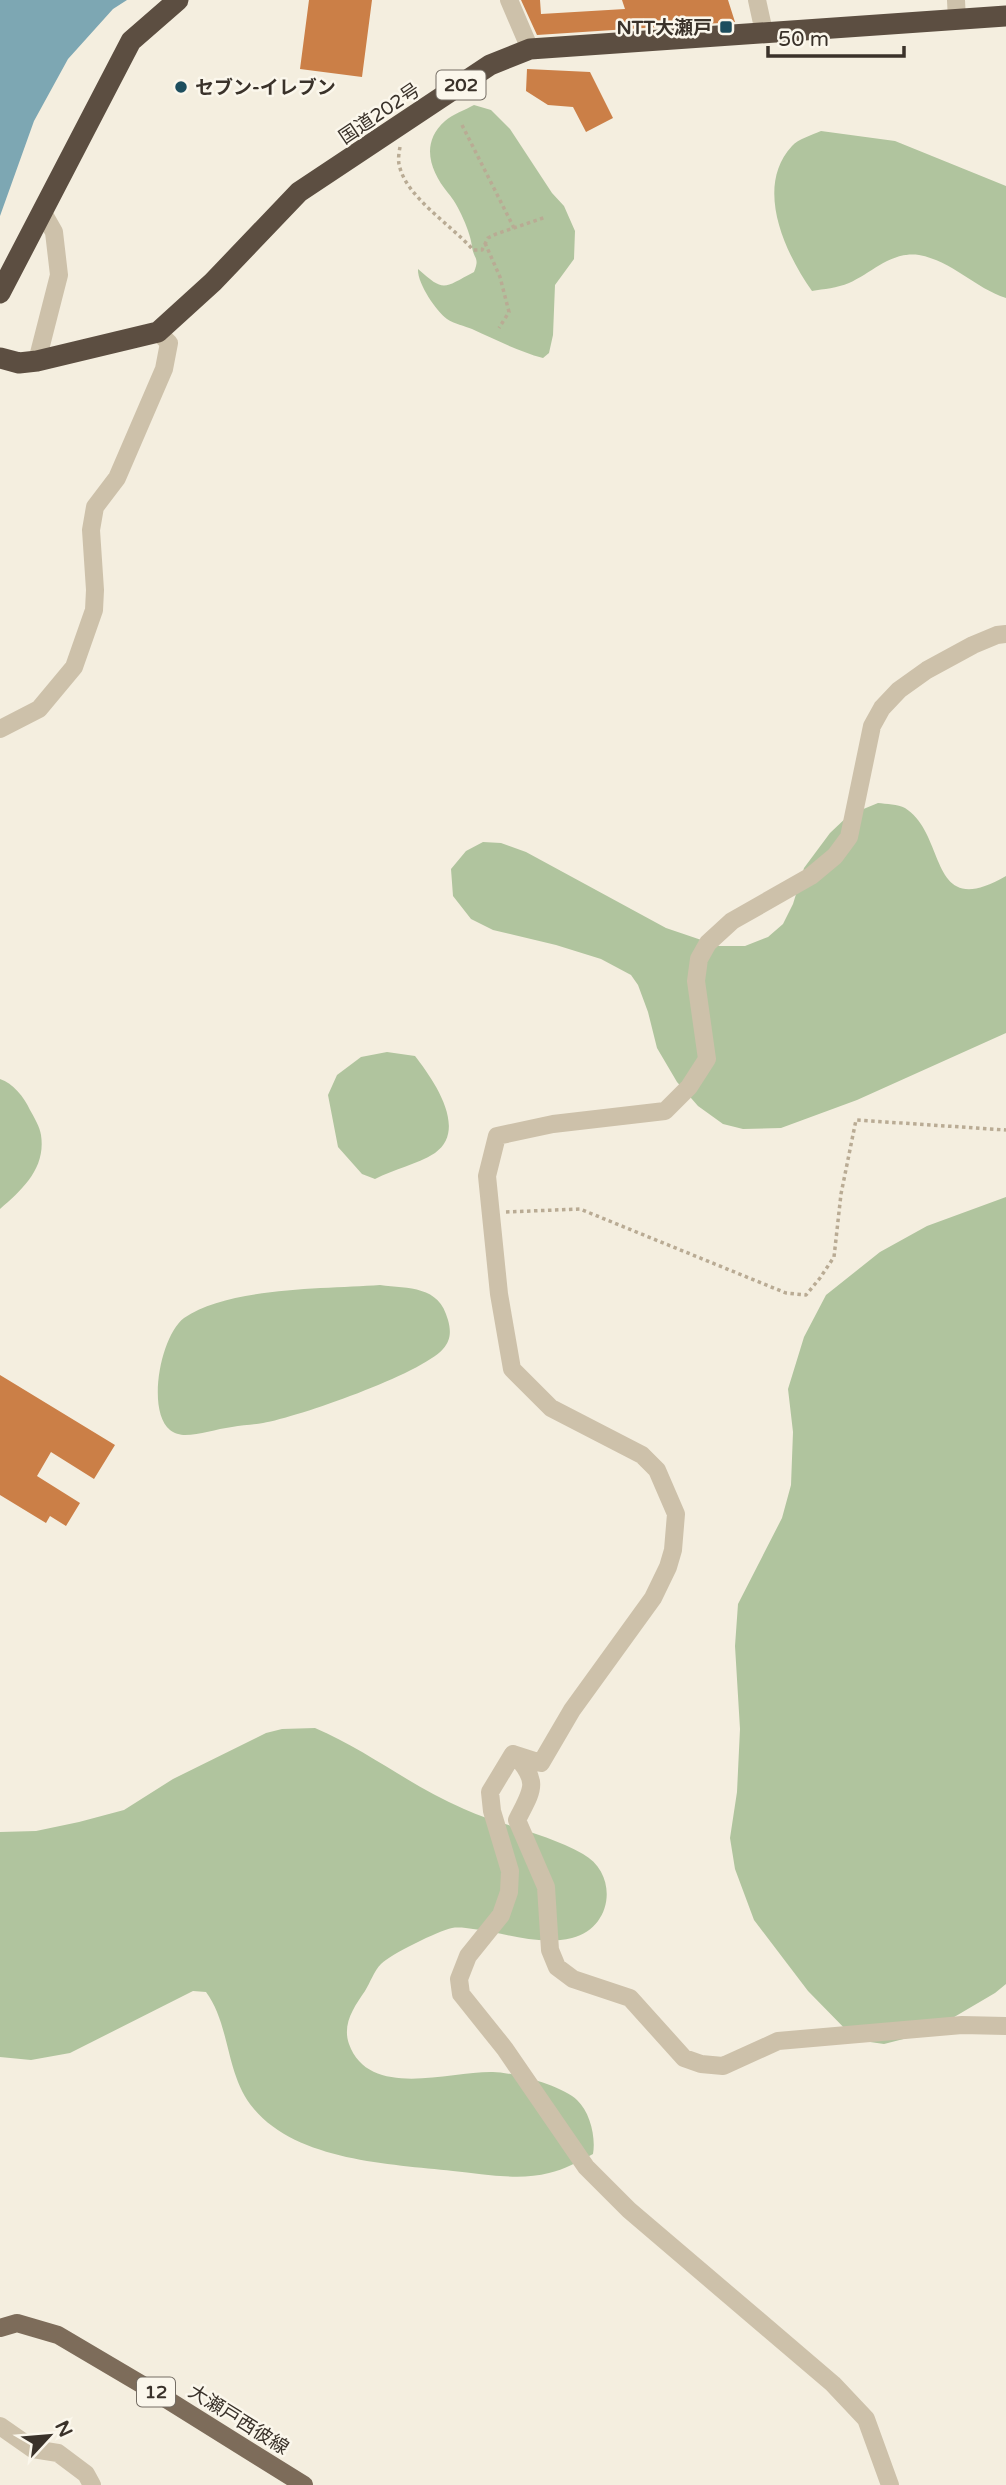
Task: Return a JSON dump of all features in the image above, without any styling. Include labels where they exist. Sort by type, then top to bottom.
[{"type":"highway","points":[[0,293],[131,41],[178,0]]},
{"type":"highway","name":"国道202号","points":[[0,358],[19,363],[37,361],[158,332],[214,282],[299,192],[490,65],[530,49],[764,32],[956,10],[1006,16]]},
{"type":"main road","name":"大瀬戸西彼線","points":[[0,2328],[17,2323],[58,2335],[163,2396],[304,2485]]},
{"type":"street","points":[[509,0],[530,49]]},
{"type":"street","points":[[757,0],[764,32]]},
{"type":"street","points":[[37,361],[59,275],[54,232],[41,211]]},
{"type":"street","points":[[0,729],[39,709],[74,667],[94,610],[91,530],[95,507],[117,478],[164,369],[169,343],[158,332]]},
{"type":"street","points":[[513,1754],[541,1763],[572,1710],[653,1598],[673,1550],[676,1514],[657,1470],[642,1455],[551,1408],[512,1369],[499,1294],[487,1177],[498,1136],[553,1124],[664,1111],[690,1087],[707,1059],[696,981],[699,959],[708,943],[732,921],[811,876],[835,856],[849,837],[872,726],[882,708],[899,690],[973,645],[1006,634]]},
{"type":"street","points":[[513,1754],[530,1772],[531,1790],[517,1820],[546,1887],[550,1950],[558,1967],[573,1979],[630,1998],[684,2058],[701,2064],[723,2066],[778,2041],[962,2025],[1006,2026]]},
{"type":"street","points":[[513,1754],[490,1792],[492,1811],[510,1871],[509,1892],[501,1915],[468,1956],[459,1979],[461,1994],[505,2049],[586,2168],[629,2210],[833,2384],[866,2419],[890,2485]]},
{"type":"street","points":[[0,2426],[33,2449],[58,2453],[86,2474],[92,2485]]},
{"type":"path","points":[[461,125],[514,228]]},
{"type":"path","points":[[401,138],[398,163],[406,181],[473,250],[482,250],[488,238],[546,217]]},
{"type":"path","points":[[485,243],[500,277],[509,312],[499,328]]},
{"type":"path","points":[[490,1213],[580,1209],[786,1293],[806,1295],[834,1257],[841,1194],[856,1120],[1006,1130]]},
{"type":"green space","points":[[474,105],[491,110],[510,129],[552,193],[564,206],[575,231],[574,259],[555,285],[553,335],[549,353],[543,358],[447,319],[428,296],[419,275],[418,269],[434,282],[445,286],[474,272],[476,267],[477,261],[467,227],[456,204],[436,176],[430,157],[432,138],[437,130],[455,114]]},
{"type":"green space","points":[[821,131],[895,141],[1006,186],[1006,298],[942,263],[919,255],[899,256],[849,283],[812,291],[784,239],[778,220],[775,181],[781,162],[792,146]]},
{"type":"green space","points":[[878,803],[905,808],[918,821],[928,836],[942,869],[951,882],[963,889],[981,887],[1006,876],[1006,1033],[857,1100],[781,1128],[743,1129],[723,1124],[698,1106],[677,1082],[657,1048],[648,1012],[638,985],[631,975],[601,959],[493,930],[471,919],[453,896],[451,869],[466,851],[483,842],[501,843],[526,852],[666,928],[719,946],[745,946],[768,937],[783,924],[793,904],[804,868],[830,833],[849,815]]},
{"type":"green space","points":[[387,1052],[415,1056],[438,1090],[448,1118],[449,1131],[445,1143],[435,1153],[375,1179],[362,1174],[338,1147],[328,1095],[337,1075],[361,1057]]},
{"type":"green space","points":[[0,1079],[14,1087],[25,1100],[39,1129],[42,1147],[31,1177],[0,1209]]},
{"type":"green space","points":[[1006,1197],[1006,1984],[927,2033],[884,2044],[856,2040],[808,1991],[754,1920],[735,1869],[730,1838],[737,1792],[740,1729],[735,1646],[738,1604],[782,1518],[791,1485],[793,1432],[788,1389],[804,1337],[826,1295],[880,1252],[927,1226]]},
{"type":"green space","points":[[380,1285],[421,1291],[438,1300],[450,1328],[446,1346],[430,1359],[386,1382],[330,1404],[280,1419],[185,1435],[171,1431],[163,1420],[159,1406],[159,1373],[169,1340],[184,1318],[225,1300],[251,1295]]},
{"type":"green space","points":[[315,1728],[445,1800],[569,1847],[595,1863],[606,1887],[606,1900],[603,1912],[586,1932],[572,1938],[547,1941],[462,1928],[436,1933],[381,1964],[353,2010],[347,2030],[349,2044],[359,2061],[374,2072],[412,2079],[493,2072],[524,2077],[561,2090],[582,2105],[589,2118],[593,2133],[593,2154],[566,2168],[549,2173],[501,2176],[374,2162],[320,2150],[295,2140],[273,2126],[254,2109],[245,2096],[220,2020],[206,1992],[193,1991],[70,2053],[31,2060],[0,2057],[0,1832],[36,1831],[124,1810],[173,1779],[266,1733],[282,1729]]},
{"type":"water","points":[[0,0],[127,0],[113,9],[68,59],[34,121],[0,216]]},
{"type":"building","points":[[309,0],[372,0],[362,77],[300,69]]},
{"type":"building","points":[[521,0],[540,0],[541,14],[625,9],[622,0],[728,0],[735,22],[537,35]]},
{"type":"building","points":[[527,69],[590,72],[613,118],[586,132],[573,107],[548,105],[526,91]]},
{"type":"building","points":[[0,1375],[115,1445],[94,1479],[51,1452],[37,1476],[80,1503],[66,1526],[50,1516],[46,1523],[0,1495]]},
{"type":"place","name":"NTT大瀬戸","points":[[726,27]]},
{"type":"place","name":"セブン-イレブン","points":[[181,87]]}]
